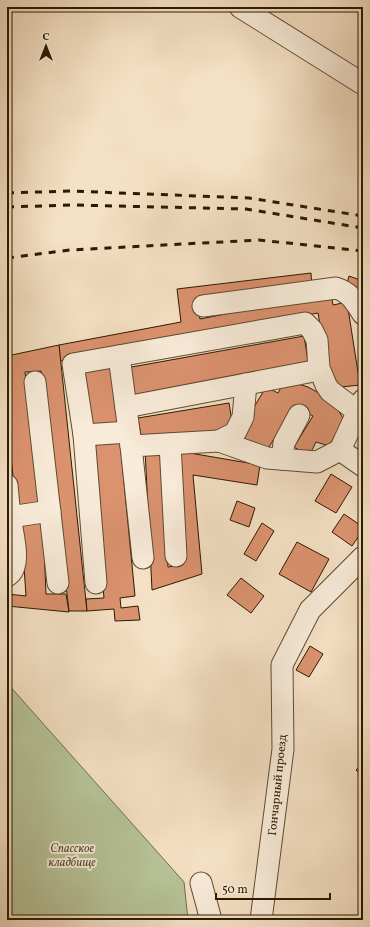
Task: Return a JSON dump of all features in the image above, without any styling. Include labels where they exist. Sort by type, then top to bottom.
[{"type":"street","points":[[240,7],[363,84]]},
{"type":"street","points":[[202,306],[336,288],[347,293],[354,300],[363,314]]},
{"type":"street","points":[[84,435],[170,444],[219,441],[267,458],[318,462],[340,450],[360,406],[330,391],[319,370],[317,340],[312,330],[305,324],[73,364],[84,435],[96,583]]},
{"type":"street","points":[[119,356],[143,558]]},
{"type":"street","points":[[126,407],[319,370]]},
{"type":"street","points":[[35,382],[58,583]]},
{"type":"street","points":[[219,441],[234,433],[243,416],[246,384]]},
{"type":"street","points":[[282,459],[284,443],[299,415]]},
{"type":"street","points":[[170,444],[176,556]]},
{"type":"street","points":[[340,450],[363,466]]},
{"type":"street","points":[[7,485],[8,518],[16,551],[14,569],[11,574],[7,576]]},
{"type":"street","points":[[8,518],[50,511]]},
{"type":"street","name":"Гончарный проезд","points":[[261,920],[283,749],[282,665],[310,610],[363,558]]},
{"type":"street","points":[[201,883],[211,920]]},
{"type":"green space","name":"Спасское кладбище","points":[[7,683],[184,882],[188,920],[7,920]]},
{"type":"building","points":[[311,273],[312,289],[196,298],[200,319],[331,293],[333,305],[347,302],[360,385],[331,388],[318,313],[60,361],[59,345],[181,322],[177,289]]},
{"type":"building","points":[[349,276],[363,281],[363,297],[346,287]]},
{"type":"building","points":[[304,336],[309,367],[132,399],[126,368]]},
{"type":"building","points":[[59,345],[87,611],[69,611],[41,371],[25,372],[40,503],[16,505],[7,419],[7,356]]},
{"type":"building","points":[[111,364],[118,425],[88,428],[81,367]]},
{"type":"building","points":[[285,380],[308,387],[324,396],[337,408],[344,420],[329,446],[316,442],[309,456],[294,447],[313,416],[294,406],[266,452],[238,434],[266,387],[278,393]]},
{"type":"building","points":[[229,403],[233,428],[142,442],[138,418]]},
{"type":"building","points":[[120,441],[135,596],[120,598],[121,608],[138,606],[140,620],[115,621],[114,609],[87,611],[86,599],[104,598],[90,444]]},
{"type":"building","points":[[161,448],[168,567],[183,565],[178,451],[260,465],[257,485],[193,475],[202,574],[152,590],[145,449]]},
{"type":"building","points":[[331,474],[352,487],[336,513],[315,501]]},
{"type":"building","points":[[237,501],[255,508],[249,527],[230,520]]},
{"type":"building","points":[[344,514],[363,527],[363,530],[352,546],[332,532]]},
{"type":"building","points":[[21,523],[43,523],[46,594],[66,594],[69,612],[7,606],[7,594],[26,596]]},
{"type":"building","points":[[262,523],[274,531],[256,561],[244,554]]},
{"type":"building","points":[[297,542],[329,559],[311,592],[279,574]]},
{"type":"building","points":[[241,578],[264,596],[251,613],[227,595]]},
{"type":"building","points":[[310,646],[323,654],[309,677],[296,670]]},
{"type":"building","points":[[363,764],[363,777],[356,770]]},
{"type":"railway","points":[[7,193],[70,191],[249,198],[363,216]]},
{"type":"railway","points":[[7,207],[72,205],[246,209],[363,228]]},
{"type":"railway","points":[[7,258],[70,250],[259,240],[363,251]]}]
